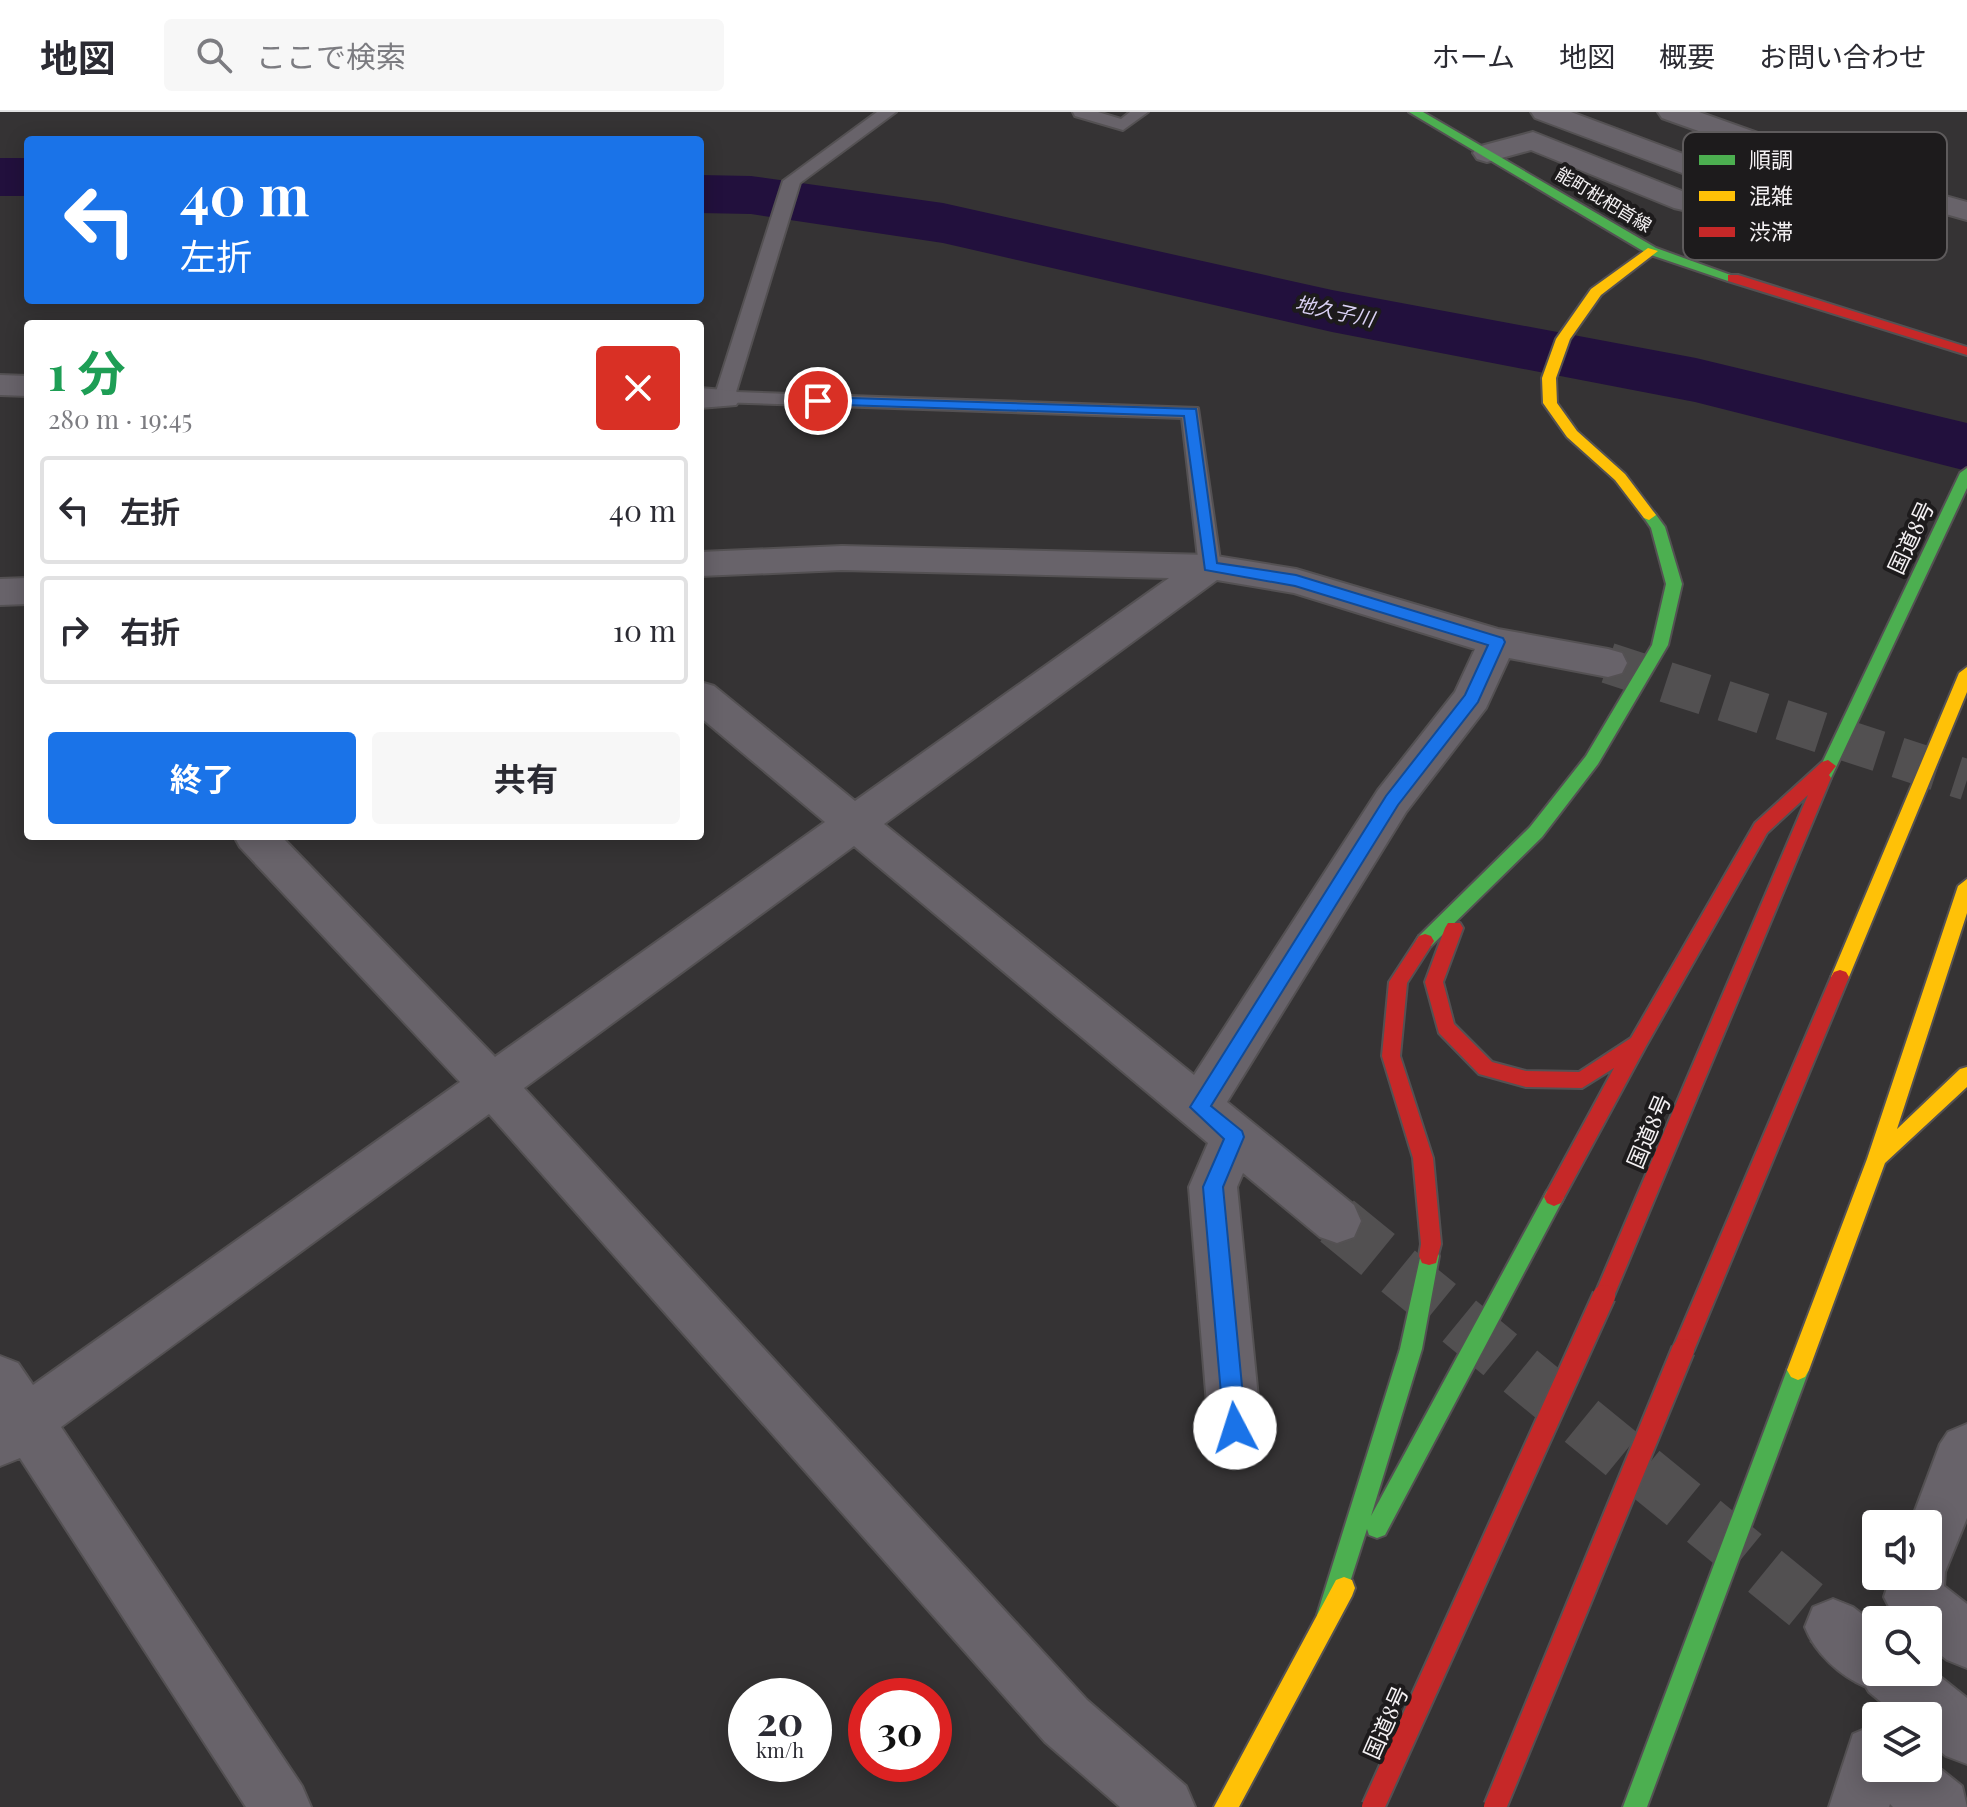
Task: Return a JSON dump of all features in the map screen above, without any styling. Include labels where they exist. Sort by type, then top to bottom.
[{"type":"main road","name":"能町枇杷首線","points":[[1415,112],[1652,251],[1797,300],[1967,351]]},
{"type":"main road","points":[[1329,1615],[1411,1349],[1431,1244],[1423,1158],[1391,1056],[1398,982],[1429,936],[1462,908],[1536,832],[1592,760],[1660,645],[1674,584],[1658,527],[1620,477],[1572,434],[1550,403],[1549,378],[1563,339],[1596,292],[1652,251]]},
{"type":"main road","name":"国道8号","points":[[1373,1807],[1604,1296],[1828,766],[1967,473]]},
{"type":"main road","points":[[1495,1807],[1967,673]]},
{"type":"main road","points":[[1226,1807],[1639,1040],[1761,828],[1828,766]]},
{"type":"main road","points":[[1635,1807],[1877,1159],[1967,886]]},
{"type":"main road","points":[[1462,908],[1434,982],[1446,1028],[1486,1068],[1526,1079],[1582,1080],[1639,1040]]},
{"type":"main road","points":[[1877,1159],[1967,1075]]},
{"type":"street","points":[[1545,112],[1683,164]]},
{"type":"street","points":[[1672,112],[1728,132]]},
{"type":"street","points":[[1487,153],[1533,141],[1683,202]]},
{"type":"street","points":[[1947,205],[1967,211]]},
{"type":"street","points":[[0,385],[24,386]]},
{"type":"street","points":[[704,564],[842,558],[1210,567],[1296,581],[1497,642],[1608,663]]},
{"type":"street","points":[[281,1807],[9,1414],[492,1085],[1210,567]]},
{"type":"street","points":[[1235,1428],[1213,1187],[1217,1122],[1392,801],[1472,698],[1497,642]]},
{"type":"street","points":[[704,699],[1337,1221]]},
{"type":"street","points":[[259,840],[492,1085],[1066,1721],[1165,1807]]},
{"type":"street","points":[[1942,1511],[1959,1463],[1967,1450]]},
{"type":"street","points":[[1914,1590],[1912,1597],[1967,1640]]},
{"type":"street","points":[[1833,1627],[1862,1651]]},
{"type":"street","points":[[1906,1686],[1967,1735]]},
{"type":"street","points":[[1859,1807],[1866,1782]]},
{"type":"street","points":[[1909,1782],[1941,1807]]},
{"type":"lane","points":[[888,112],[792,181],[712,398],[1191,412],[1210,567]]},
{"type":"lane","points":[[1081,112],[1123,125],[1140,112]]},
{"type":"waterway","name":"地久子川","points":[[0,177],[24,177]]},
{"type":"waterway","name":"地久子川","points":[[704,194],[751,195],[943,223],[1332,311],[1696,380],[1967,447]]},
{"type":"tunnel","points":[[1608,663],[1967,780]]},
{"type":"tunnel","points":[[1337,1221],[1833,1627]]},
{"type":"traffic: fast","points":[[1415,112],[1652,251],[1733,278]]},
{"type":"traffic: fast","points":[[1823,778],[1967,473]]},
{"type":"traffic: fast","points":[[1425,941],[1536,832],[1592,760],[1660,645],[1674,584],[1658,527],[1649,515]]},
{"type":"traffic: fast","points":[[1377,1527],[1554,1197]]},
{"type":"traffic: fast","points":[[1329,1615],[1411,1349],[1429,1256]]},
{"type":"traffic: fast","points":[[1635,1807],[1798,1370]]},
{"type":"traffic: slow","points":[[1649,515],[1620,477],[1572,434],[1550,403],[1549,378],[1563,339],[1596,292],[1652,251]]},
{"type":"traffic: slow","points":[[1840,977],[1967,673]]},
{"type":"traffic: slow","points":[[1798,1370],[1877,1159],[1967,886]]},
{"type":"traffic: slow","points":[[1881,1156],[1967,1075]]},
{"type":"traffic: slow","points":[[1226,1807],[1344,1588]]},
{"type":"traffic: jam","points":[[1733,278],[1967,351]]},
{"type":"traffic: jam","points":[[1554,1197],[1639,1040],[1761,828],[1828,766]]},
{"type":"traffic: jam","points":[[1604,1296],[1823,778]]},
{"type":"traffic: jam","points":[[1454,928],[1434,982],[1446,1028],[1486,1068],[1526,1079],[1582,1080],[1632,1045]]},
{"type":"traffic: jam","points":[[1425,941],[1398,982],[1391,1056],[1423,1158],[1431,1244],[1429,1256]]},
{"type":"traffic: jam","points":[[1683,1350],[1840,977]]},
{"type":"traffic: jam","points":[[1373,1807],[1604,1296]]},
{"type":"traffic: jam","points":[[1495,1807],[1683,1350]]},
{"type":"route","points":[[818,401],[1191,412],[1210,567],[1296,581],[1497,642],[1472,698],[1392,801],[1199,1107],[1235,1137],[1213,1187],[1235,1428]]}]
